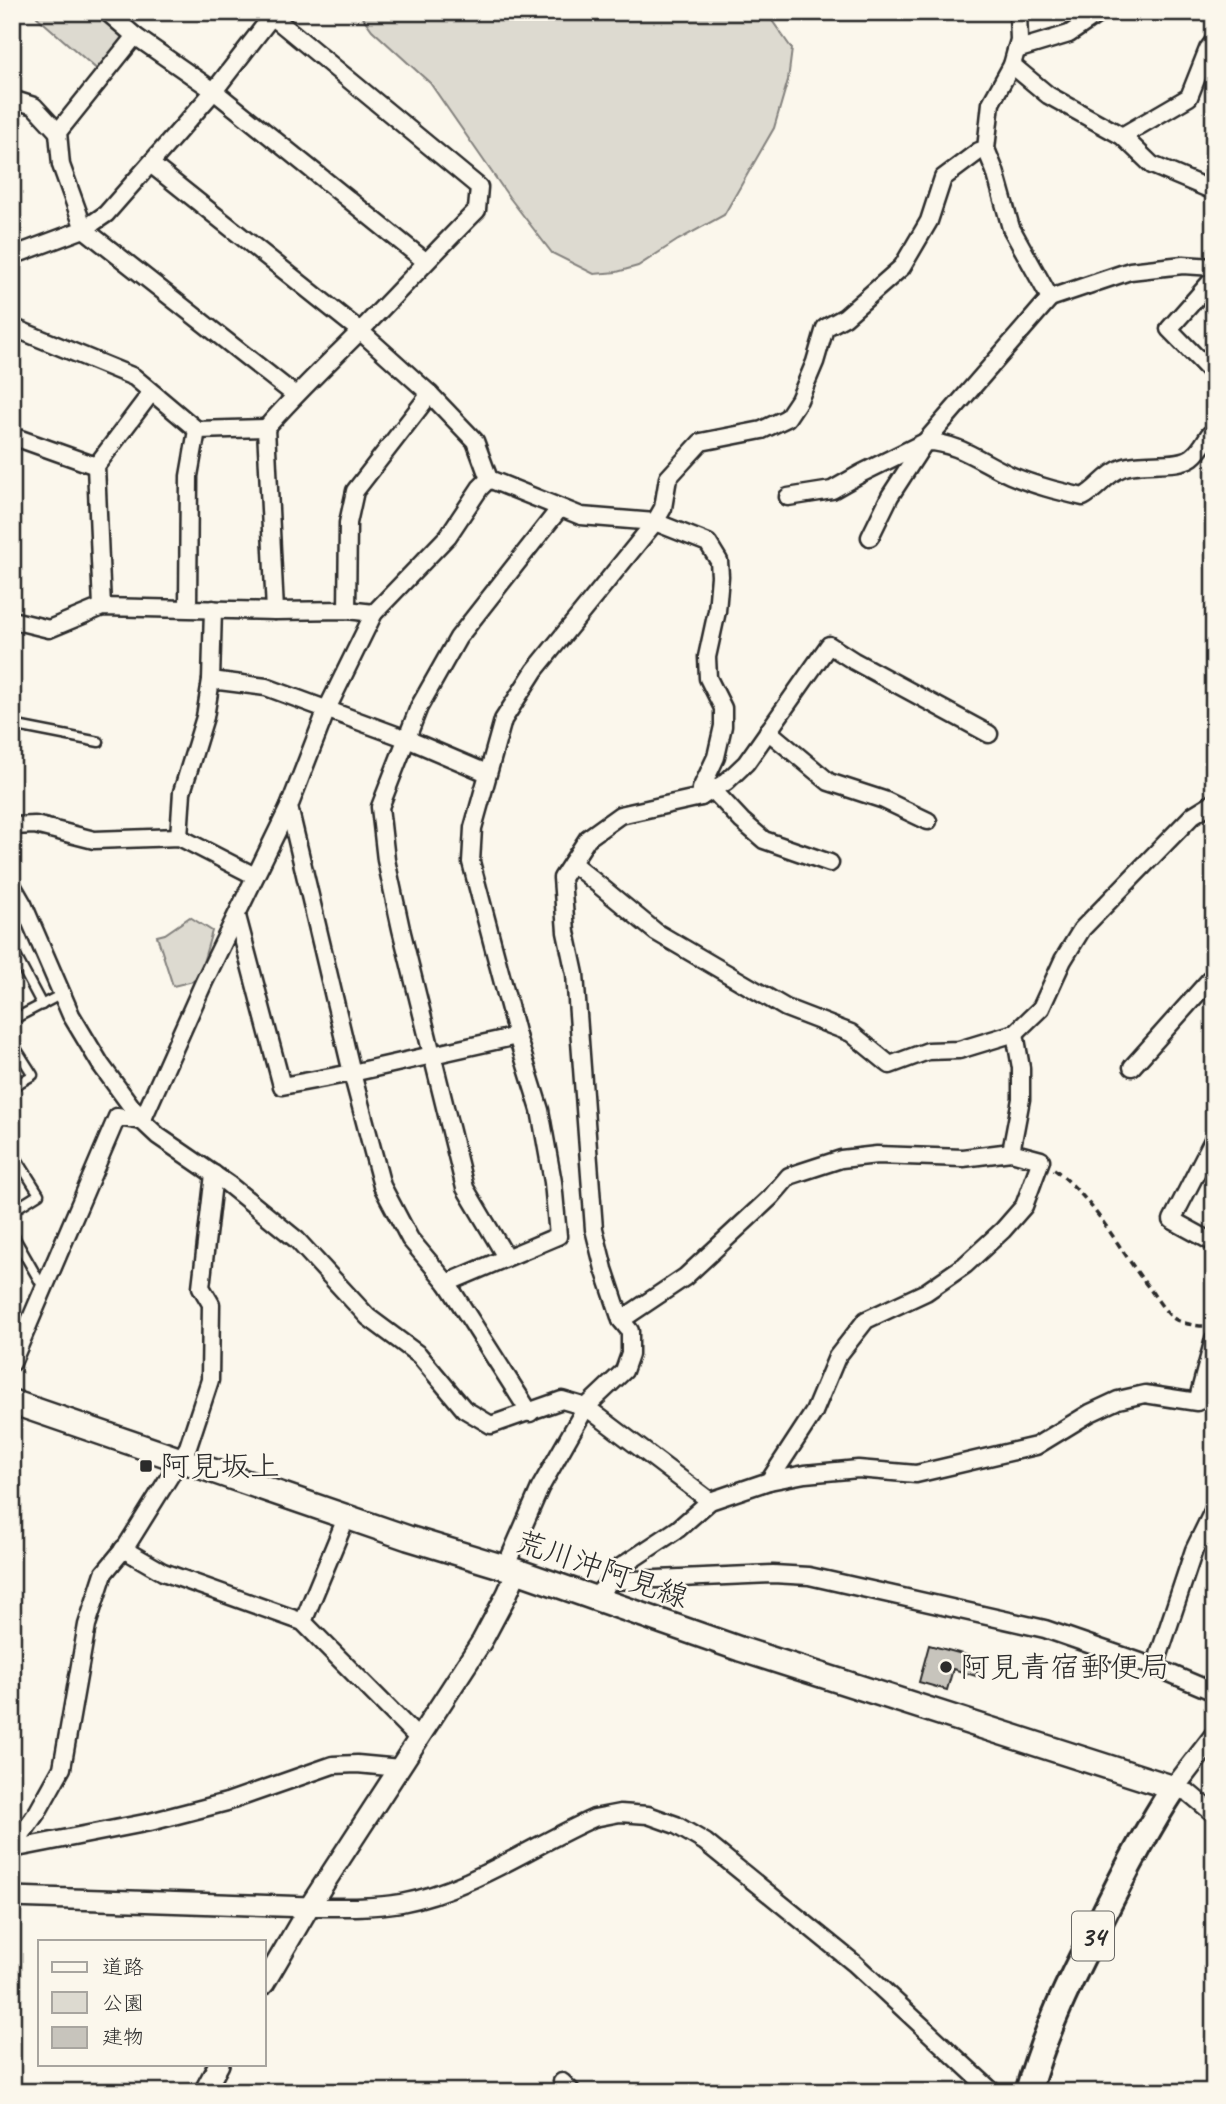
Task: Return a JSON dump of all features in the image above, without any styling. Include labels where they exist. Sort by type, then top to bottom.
[{"type":"main road","name":"荒川沖阿見線","points":[[12,1402],[740,1650],[1174,1788]]},
{"type":"main road","name":"34","points":[[1028,2092],[1043,2045],[1066,1989],[1147,1828],[1174,1788]]},
{"type":"street","points":[[107,12],[135,36],[214,91],[425,261]]},
{"type":"street","points":[[1018,12],[1019,40],[1014,57],[991,103],[986,149],[1011,228],[1050,298]]},
{"type":"street","points":[[1014,57],[1069,34],[1101,12]]},
{"type":"street","points":[[12,256],[84,229],[106,214],[152,165],[214,91],[270,14],[479,187],[477,210],[295,394],[266,428],[275,611]]},
{"type":"street","points":[[58,132],[135,36]]},
{"type":"street","points":[[1122,136],[1189,97],[1208,49],[1214,41]]},
{"type":"street","points":[[1014,57],[1048,95],[1122,136],[1152,165],[1214,191]]},
{"type":"street","points":[[12,99],[34,106],[58,132],[61,165],[84,229],[295,394]]},
{"type":"street","points":[[447,1283],[558,1236],[553,1182],[540,1110],[517,1036],[471,862],[473,828],[503,720],[535,670],[655,522],[663,508],[668,478],[701,442],[762,430],[787,418],[799,400],[815,362],[825,328],[845,317],[902,267],[929,221],[943,178],[979,151],[986,149]]},
{"type":"street","points":[[152,165],[360,331],[430,394],[475,441],[489,479],[581,516],[655,522],[708,543],[719,561],[717,611],[706,657],[708,678],[723,708],[723,726],[716,757],[701,789],[764,840],[830,863]]},
{"type":"street","points":[[870,537],[890,496],[925,442],[1050,298],[1130,271],[1183,265],[1214,267]]},
{"type":"street","points":[[1214,278],[1169,329],[1214,375]]},
{"type":"street","points":[[12,327],[134,377],[197,430],[266,428]]},
{"type":"street","points":[[102,607],[96,466],[151,393]]},
{"type":"street","points":[[347,610],[348,523],[355,491],[430,394]]},
{"type":"street","points":[[188,608],[189,476],[197,430]]},
{"type":"street","points":[[788,497],[832,490],[925,442],[937,442],[968,453],[1010,475],[1083,497],[1093,492],[1109,474],[1124,467],[1189,459],[1212,435]]},
{"type":"street","points":[[12,436],[96,466]]},
{"type":"street","points":[[142,1121],[187,1017],[289,807],[327,709],[374,613],[448,536],[489,479]]},
{"type":"street","points":[[506,1257],[465,1188],[386,860],[380,807],[419,707],[458,638],[560,508]]},
{"type":"street","points":[[12,620],[49,629],[102,607],[347,610],[374,613]]},
{"type":"street","points":[[179,836],[182,792],[205,717],[211,680],[213,608]]},
{"type":"street","points":[[266,1981],[309,1907],[482,1641],[500,1608],[540,1488],[586,1407],[624,1371],[630,1354],[630,1331],[621,1320],[594,1229],[575,974],[566,932],[562,878],[588,838],[620,815],[707,794],[726,782],[746,763],[829,645],[989,734]]},
{"type":"street","points":[[211,680],[266,687],[407,739],[487,773]]},
{"type":"street","points":[[768,731],[829,782],[884,800],[928,821]]},
{"type":"street","points":[[572,863],[656,932],[786,1008],[851,1033],[890,1065],[928,1051],[959,1050],[1015,1032],[1041,1008],[1063,960],[1082,929],[1193,816],[1214,802]]},
{"type":"street","points":[[289,807],[352,1073],[382,1186],[410,1239],[447,1283],[530,1413]]},
{"type":"street","points":[[12,826],[35,825],[93,840],[179,836],[255,876]]},
{"type":"street","points":[[12,885],[23,904],[71,1015],[101,1065],[142,1121],[158,1136],[214,1174],[297,1240],[368,1317],[419,1355],[464,1409],[491,1425],[562,1400],[586,1407],[710,1501]]},
{"type":"street","points":[[237,916],[282,1086],[517,1036]]},
{"type":"street","points":[[1132,1067],[1214,975]]},
{"type":"street","points":[[1011,1152],[1021,1099],[1021,1068],[1015,1032]]},
{"type":"street","points":[[12,1363],[117,1117],[142,1121]]},
{"type":"street","points":[[1214,1138],[1172,1220],[1214,1243]]},
{"type":"street","points":[[621,1320],[685,1277],[771,1197],[789,1175],[841,1159],[877,1155],[963,1158],[1011,1152],[1041,1160],[1024,1206],[1003,1230],[965,1265],[926,1292],[866,1320],[837,1357],[814,1412],[769,1481]]},
{"type":"street","points":[[12,1849],[38,1811],[62,1768],[87,1625],[104,1573],[123,1549],[188,1447],[210,1380],[211,1304],[201,1287],[214,1174]]},
{"type":"street","points":[[593,1598],[619,1569],[678,1529],[710,1501],[769,1481],[804,1474],[858,1469],[916,1474],[1036,1446],[1090,1413],[1118,1400],[1145,1394],[1197,1402],[1214,1339]]},
{"type":"street","points":[[1156,1668],[1194,1550],[1214,1509]]},
{"type":"street","points":[[303,1622],[347,1516]]},
{"type":"street","points":[[123,1549],[163,1572],[303,1622],[419,1739]]},
{"type":"street","points":[[611,1581],[761,1575],[809,1576],[1045,1629],[1156,1668],[1214,1692]]},
{"type":"street","points":[[1213,1813],[1189,1793],[1174,1788],[1214,1736]]},
{"type":"street","points":[[12,1849],[150,1822],[227,1802],[333,1765],[400,1768]]},
{"type":"street","points":[[12,1896],[309,1907],[366,1907],[402,1903],[434,1895],[594,1818],[620,1814],[648,1815],[676,1825],[705,1842],[807,1923],[854,1962],[991,2091]]},
{"type":"street","points":[[204,2092],[218,2066]]},
{"type":"lane","points":[[12,725],[99,742]]},
{"type":"lane","points":[[17,958],[42,1005]]},
{"type":"lane","points":[[12,1020],[62,994]]},
{"type":"lane","points":[[12,1042],[33,1075],[12,1087]]},
{"type":"lane","points":[[12,1151],[39,1194],[12,1210]]},
{"type":"lane","points":[[12,1233],[44,1289]]},
{"type":"path","points":[[1041,1160],[1070,1182],[1090,1205],[1173,1318],[1196,1326],[1213,1326]]},
{"type":"green space","points":[[42,12],[93,12],[130,37],[100,72],[37,17]]},
{"type":"green space","points":[[359,12],[766,12],[792,49],[788,80],[774,128],[724,215],[638,266],[617,272],[594,274],[552,253],[509,197],[430,83],[372,30]]},
{"type":"green space","points":[[190,917],[212,931],[198,980],[173,986],[157,936],[165,934]]},
{"type":"building","points":[[929,1645],[981,1659],[976,1676],[953,1669],[947,1690],[919,1682]]},
{"type":"place","name":"阿見坂上","points":[[146,1466]]},
{"type":"place","name":"阿見青宿郵便局","points":[[946,1667]]}]
